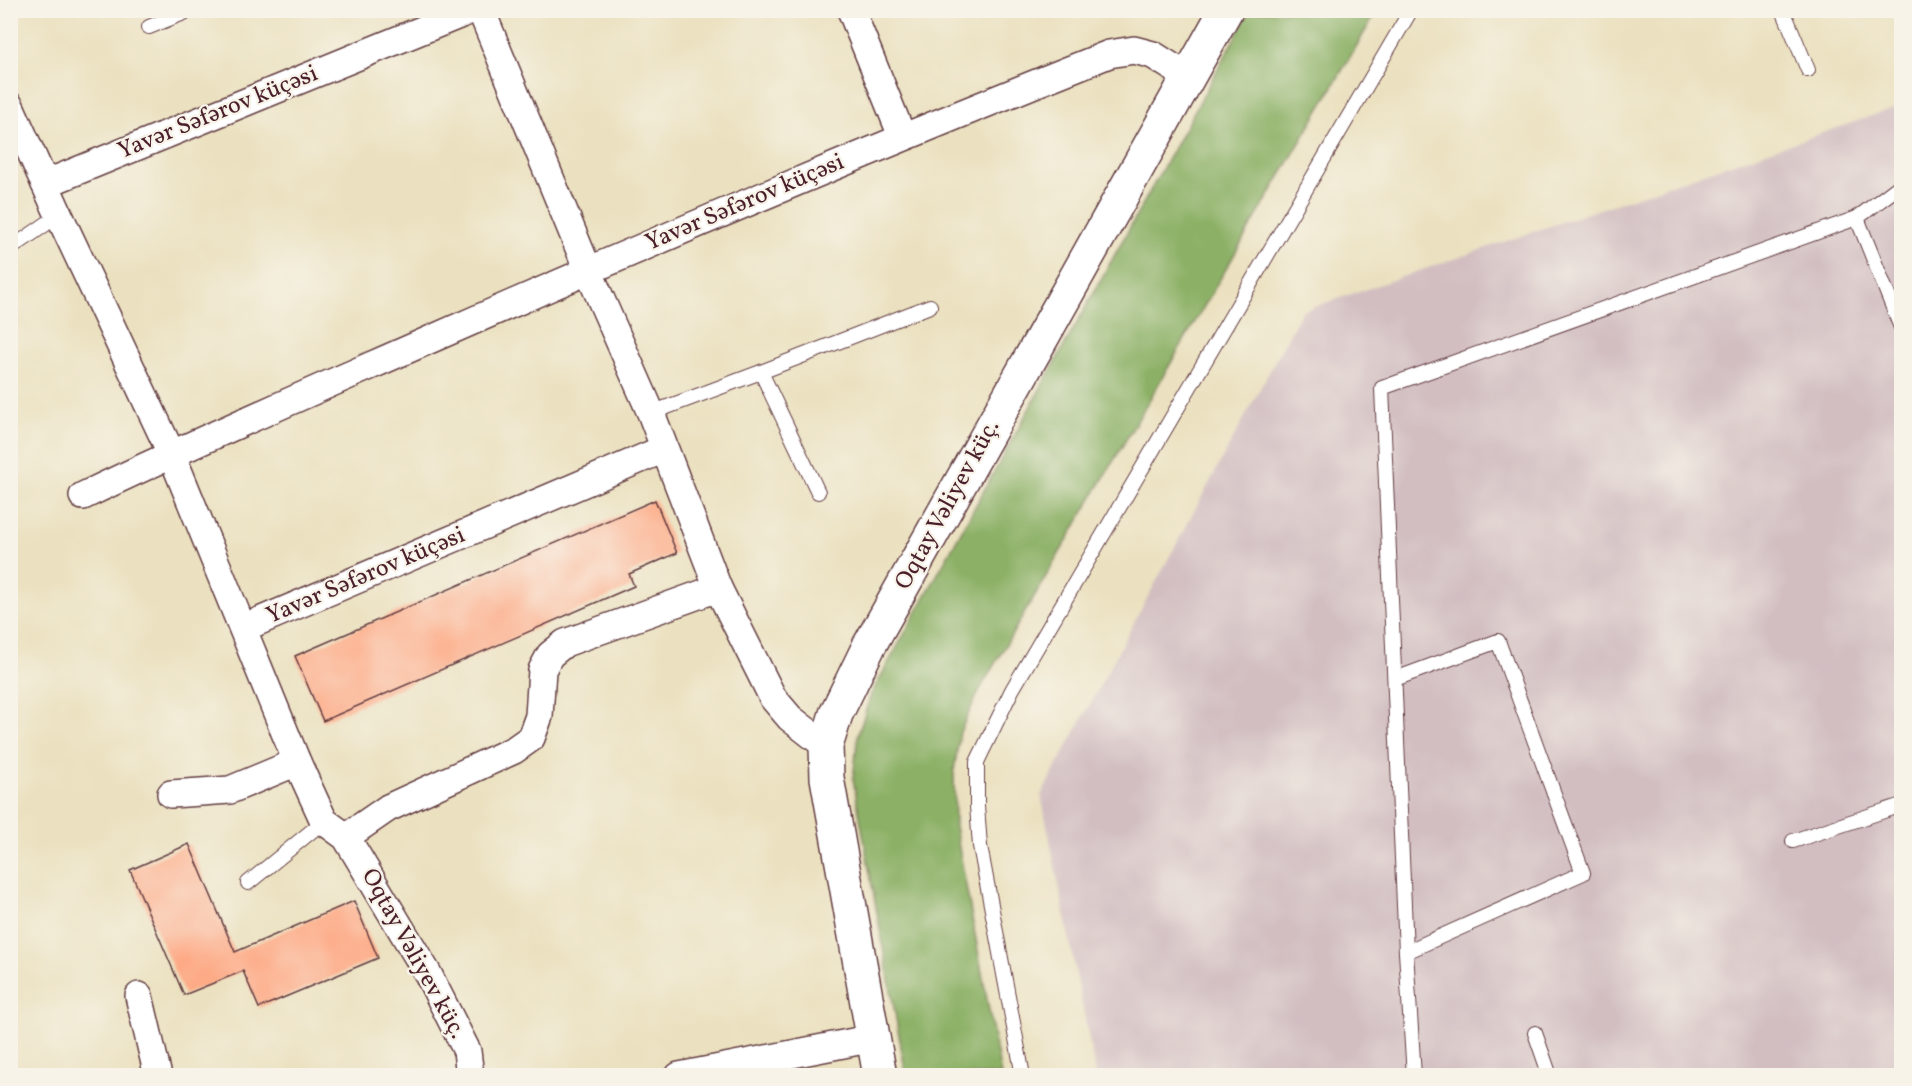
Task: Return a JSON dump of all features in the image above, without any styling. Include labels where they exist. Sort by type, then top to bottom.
[{"type":"street","name":"Yavər Səfərov küçəsi","points":[[45,184],[471,10]]},
{"type":"street","points":[[481,10],[588,270],[651,413],[718,588],[773,698],[790,718],[826,746]]},
{"type":"street","points":[[851,10],[902,136]]},
{"type":"street","name":"Oqtay Vəliyev küç.","points":[[880,1076],[827,778],[826,746],[836,714],[869,646],[1226,10]]},
{"type":"street","name":"Yavər Səfərov küçəsi","points":[[82,496],[171,453],[588,270],[902,136],[1109,54],[1134,50],[1153,55],[1188,77]]},
{"type":"street","points":[[10,106],[171,453]]},
{"type":"street","name":"Yavər Səfərov küçəsi","points":[[171,453],[243,628],[664,449]]},
{"type":"street","points":[[243,628],[297,762],[324,821],[346,837],[388,808],[514,750],[531,738],[539,716],[542,670],[550,656],[565,643],[718,588]]},
{"type":"street","points":[[171,794],[230,790],[297,762]]},
{"type":"street","name":"Oqtay Vəliyev küç.","points":[[346,837],[428,974],[467,1051],[470,1076]]},
{"type":"street","points":[[139,996],[158,1076]]},
{"type":"street","points":[[680,1076],[874,1038]]},
{"type":"lane","points":[[149,27],[191,10]]},
{"type":"lane","points":[[1023,1076],[980,846],[977,762],[1012,690],[1411,10]]},
{"type":"lane","points":[[1783,10],[1808,70]]},
{"type":"lane","points":[[1414,1076],[1406,952],[1382,388],[1857,218],[1902,184]]},
{"type":"lane","points":[[10,249],[59,215]]},
{"type":"lane","points":[[1857,218],[1902,330]]},
{"type":"lane","points":[[651,413],[930,306]]},
{"type":"lane","points":[[761,372],[818,492]]},
{"type":"lane","points":[[1395,679],[1498,641],[1583,873],[1406,952]]},
{"type":"lane","points":[[1793,841],[1902,805]]},
{"type":"lane","points":[[248,883],[324,821]]},
{"type":"lane","points":[[1536,1033],[1550,1076]]},
{"type":"shaded area","points":[[1901,106],[1901,1075],[1096,1075],[1041,795],[1302,311]]},
{"type":"green space","points":[[1250,11],[1377,11],[980,689],[960,732],[954,771],[955,826],[1001,1075],[906,1075],[853,779],[858,735],[871,694]]},
{"type":"building","points":[[655,500],[677,553],[629,574],[634,586],[323,721],[295,656]]},
{"type":"building","points":[[189,844],[235,952],[354,901],[378,958],[259,1008],[243,971],[184,995],[130,870]]}]
